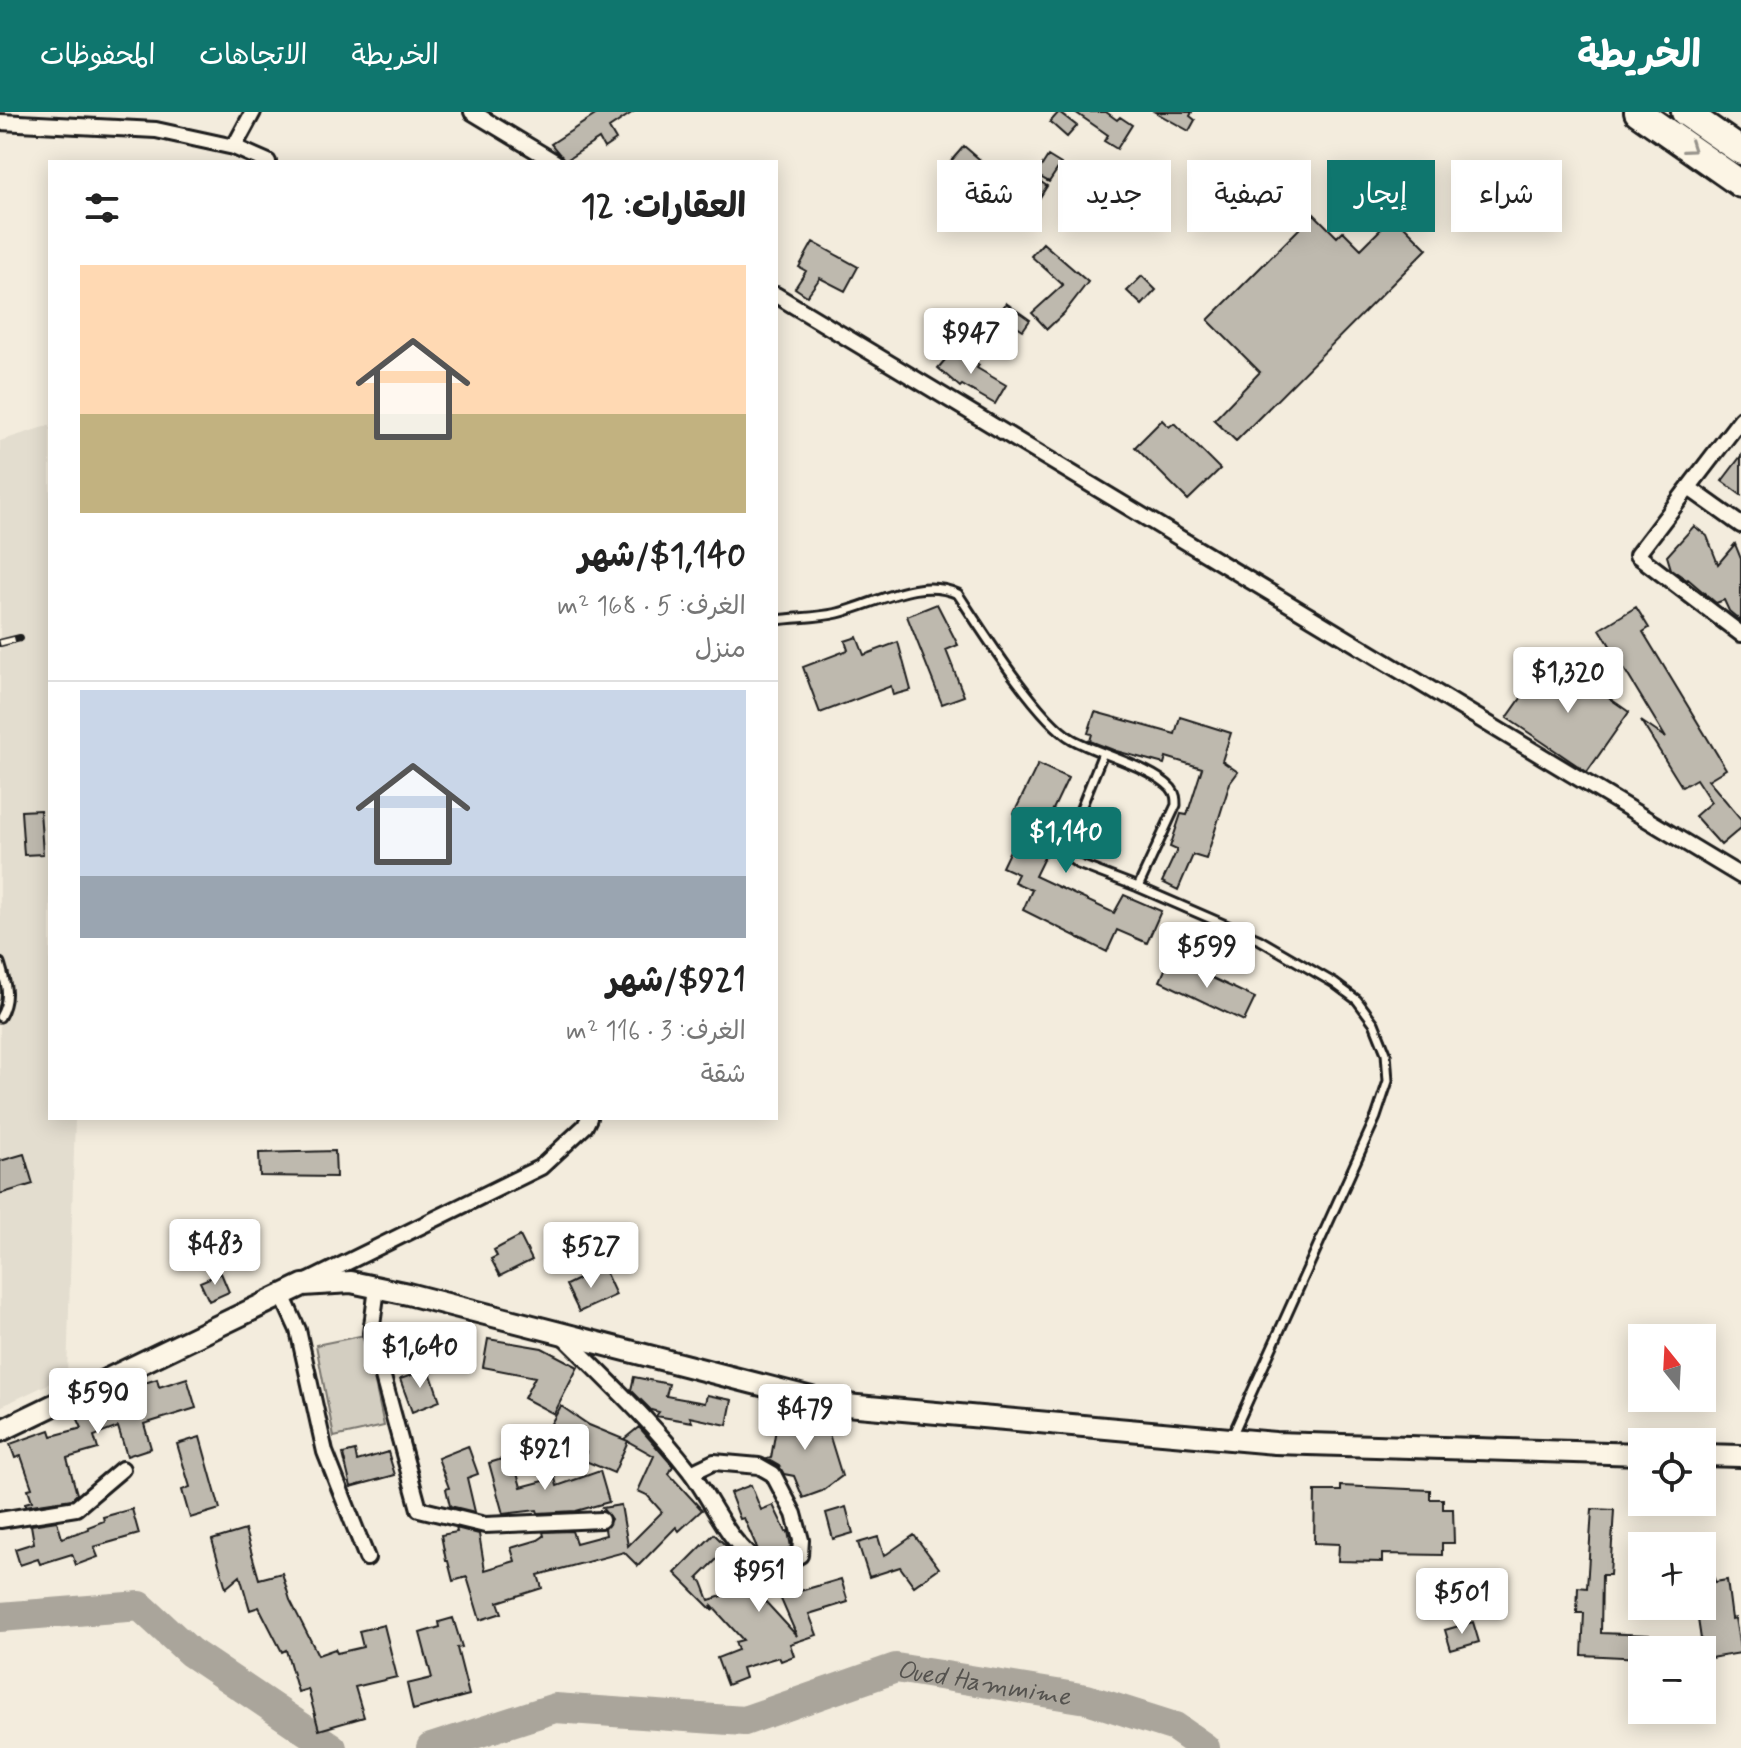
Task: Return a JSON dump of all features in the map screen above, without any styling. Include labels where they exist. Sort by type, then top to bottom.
[{"type":"highway","points":[[1638,112],[1741,184]]},
{"type":"highway","points":[[1685,112],[1741,151]]},
{"type":"main road","points":[[0,1431],[303,1285],[351,1282],[835,1404],[1275,1443],[1628,1454]]},
{"type":"main road","points":[[1716,1455],[1741,1456]]},
{"type":"street","points":[[136,112],[136,129]]},
{"type":"street","points":[[234,147],[253,112]]},
{"type":"street","points":[[472,112],[552,160]]},
{"type":"street","points":[[0,122],[156,130],[234,147],[263,160]]},
{"type":"street","points":[[778,296],[1741,876]]},
{"type":"street","points":[[1741,419],[1637,555],[1741,634]]},
{"type":"street","points":[[1689,488],[1741,525]]},
{"type":"street","points":[[303,1285],[541,1167],[588,1120]]},
{"type":"street","points":[[377,1288],[371,1333],[419,1509],[485,1525],[601,1520]]},
{"type":"street","points":[[282,1295],[298,1330],[325,1452],[367,1558]]},
{"type":"street","points":[[559,1332],[648,1421],[691,1473],[744,1552],[762,1565],[784,1565],[800,1555],[801,1540],[794,1514],[773,1474],[759,1466],[714,1462],[691,1473]]},
{"type":"street","points":[[0,1520],[76,1508],[122,1469]]},
{"type":"lane","points":[[778,620],[837,614],[929,587],[946,588],[958,594],[1048,720],[1069,738],[1160,779],[1173,789],[1176,805],[1138,887]]},
{"type":"lane","points":[[1103,753],[1065,848],[1066,855],[1078,864],[1260,940],[1334,983],[1357,1000],[1374,1023],[1386,1053],[1388,1081],[1376,1117],[1231,1439]]},
{"type":"lane","points":[[0,963],[8,1002],[0,1017]]},
{"type":"shaded area","points":[[48,426],[48,1120],[75,1120],[67,1375],[0,1407],[0,441]]},
{"type":"shaded area","points":[[365,1335],[384,1426],[334,1437],[316,1345]]},
{"type":"building","points":[[600,112],[633,112],[609,128],[616,140],[604,148],[599,139],[564,160],[551,144]]},
{"type":"building","points":[[1059,112],[1077,126],[1067,137],[1050,122]]},
{"type":"building","points":[[1075,112],[1106,112],[1132,125],[1117,149],[1104,141],[1108,135]]},
{"type":"building","points":[[1155,112],[1192,112],[1190,116],[1195,120],[1189,131]]},
{"type":"building","points":[[964,146],[980,160],[952,160]]},
{"type":"building","points":[[1048,156],[1058,162],[1058,168],[1049,182],[1042,178],[1042,166]]},
{"type":"building","points":[[1314,214],[1327,227],[1327,232],[1337,237],[1344,232],[1361,249],[1378,232],[1410,232],[1427,249],[1236,441],[1214,420],[1260,372],[1208,320],[1296,232],[1311,232],[1311,217]]},
{"type":"building","points":[[813,242],[858,267],[845,291],[820,278],[807,296],[795,288],[806,271],[799,267]]},
{"type":"building","points":[[1043,243],[1088,282],[1047,329],[1032,313],[1063,285],[1031,256]]},
{"type":"building","points":[[1142,276],[1156,290],[1142,305],[1127,291]]},
{"type":"building","points":[[1006,303],[1030,320],[1023,330],[999,314]]},
{"type":"building","points":[[957,346],[979,365],[977,368],[1006,385],[995,404],[962,385],[960,387],[938,368]]},
{"type":"building","points":[[1162,420],[1169,427],[1174,423],[1220,469],[1188,500],[1135,447]]},
{"type":"building","points":[[1741,456],[1741,495],[1722,481]]},
{"type":"building","points":[[1694,526],[1707,536],[1718,564],[1735,544],[1741,559],[1741,621],[1729,611],[1724,600],[1716,603],[1671,569],[1667,556]]},
{"type":"building","points":[[937,604],[958,645],[946,650],[964,696],[942,704],[907,616]]},
{"type":"building","points":[[1636,607],[1649,628],[1643,632],[1726,769],[1708,780],[1741,819],[1741,828],[1721,845],[1695,816],[1711,802],[1696,779],[1682,787],[1641,721],[1666,738],[1600,629]]},
{"type":"building","points":[[857,637],[864,655],[898,642],[911,690],[893,695],[891,686],[820,713],[803,667],[848,650],[845,641]]},
{"type":"building","points":[[1550,657],[1629,712],[1587,772],[1507,718]]},
{"type":"building","points":[[1095,712],[1175,734],[1180,717],[1231,733],[1222,761],[1238,772],[1230,783],[1206,859],[1193,855],[1178,890],[1162,882],[1177,850],[1170,847],[1181,814],[1187,815],[1202,768],[1166,757],[1164,764],[1090,741],[1092,734],[1088,733]]},
{"type":"building","points":[[1038,764],[1068,778],[1048,820],[1060,825],[1035,876],[1114,913],[1124,895],[1161,911],[1147,943],[1117,930],[1107,952],[1023,910],[1032,890],[1014,882],[1018,874],[1002,867],[1025,819],[1014,813]]},
{"type":"building","points":[[40,810],[43,854],[24,855],[21,811]]},
{"type":"building","points":[[1170,958],[1255,998],[1244,1021],[1160,981]]},
{"type":"building","points":[[335,1151],[336,1177],[260,1176],[259,1153]]},
{"type":"building","points":[[24,1154],[33,1184],[0,1194],[0,1161]]},
{"type":"building","points":[[520,1236],[532,1260],[500,1276],[491,1259],[497,1256],[494,1250]]},
{"type":"building","points":[[603,1267],[616,1295],[579,1312],[566,1285]]},
{"type":"building","points":[[221,1273],[229,1292],[209,1301],[200,1282]]},
{"type":"building","points":[[488,1339],[542,1348],[578,1367],[554,1414],[524,1398],[535,1377],[483,1367]]},
{"type":"building","points":[[429,1369],[440,1401],[412,1412],[400,1379]]},
{"type":"building","points":[[634,1377],[669,1384],[666,1396],[705,1403],[707,1395],[732,1400],[727,1425],[690,1417],[692,1422],[656,1416],[659,1412],[651,1410],[631,1390]]},
{"type":"building","points":[[187,1378],[196,1408],[144,1424],[151,1448],[127,1456],[118,1427],[94,1436],[98,1449],[67,1458],[77,1494],[72,1499],[25,1506],[25,1503],[32,1501],[28,1489],[32,1488],[21,1456],[15,1458],[10,1444],[50,1430],[52,1436],[82,1428],[76,1415],[124,1394],[123,1390],[157,1379],[159,1387]]},
{"type":"building","points":[[561,1406],[589,1425],[628,1441],[614,1473],[583,1460],[587,1452],[560,1436],[553,1448],[541,1441]]},
{"type":"building","points":[[779,1411],[823,1418],[842,1476],[822,1491],[803,1498],[794,1476],[784,1474],[779,1466],[767,1459],[771,1458]]},
{"type":"building","points":[[639,1427],[673,1466],[669,1474],[702,1510],[679,1531],[676,1527],[638,1566],[624,1552],[538,1575],[542,1588],[498,1602],[502,1613],[480,1620],[467,1577],[453,1581],[441,1535],[457,1532],[456,1528],[479,1534],[485,1570],[515,1561],[511,1548],[538,1540],[544,1536],[543,1532],[572,1531],[576,1543],[606,1535],[605,1529],[611,1519],[602,1508],[621,1505],[628,1546],[662,1512],[647,1495],[638,1491],[654,1456],[624,1439]]},
{"type":"building","points":[[200,1437],[220,1509],[190,1518],[182,1490],[190,1487],[177,1444]]},
{"type":"building","points":[[468,1446],[478,1474],[467,1478],[475,1512],[450,1506],[446,1489],[449,1488],[438,1458]]},
{"type":"building","points":[[355,1451],[357,1461],[388,1452],[395,1475],[351,1487],[343,1454]]},
{"type":"building","points":[[512,1456],[521,1487],[555,1478],[557,1486],[600,1471],[609,1502],[576,1511],[538,1513],[537,1510],[503,1514],[489,1463]]},
{"type":"building","points":[[751,1485],[761,1510],[773,1505],[788,1531],[791,1547],[776,1555],[758,1550],[744,1518],[740,1519],[730,1493]]},
{"type":"building","points":[[1341,1486],[1430,1490],[1430,1499],[1443,1499],[1443,1509],[1453,1509],[1454,1543],[1442,1543],[1442,1555],[1382,1554],[1382,1562],[1338,1561],[1339,1544],[1314,1543],[1315,1491],[1341,1491]]},
{"type":"building","points":[[846,1507],[853,1533],[833,1539],[826,1513]]},
{"type":"building","points":[[132,1509],[139,1534],[94,1547],[98,1557],[76,1565],[72,1554],[40,1564],[38,1559],[20,1565],[15,1549],[34,1543],[31,1525],[57,1521],[62,1538],[89,1529],[104,1521],[103,1517]]},
{"type":"building","points":[[1592,1509],[1614,1510],[1610,1575],[1602,1575],[1601,1633],[1649,1635],[1628,1636],[1628,1657],[1582,1655],[1584,1613],[1577,1613],[1578,1587],[1587,1588]]},
{"type":"building","points":[[245,1530],[259,1579],[282,1573],[290,1600],[318,1655],[335,1649],[337,1653],[363,1647],[359,1631],[384,1625],[397,1677],[355,1687],[364,1717],[319,1730],[308,1689],[298,1692],[286,1650],[282,1652],[259,1607],[250,1610],[240,1576],[226,1588],[212,1540]]},
{"type":"building","points":[[714,1534],[728,1548],[698,1578],[709,1600],[752,1587],[797,1636],[780,1597],[841,1579],[848,1602],[809,1614],[817,1635],[790,1644],[794,1656],[742,1668],[745,1678],[727,1685],[717,1658],[738,1650],[735,1642],[743,1640],[711,1605],[713,1611],[675,1573]]},
{"type":"building","points":[[914,1535],[939,1568],[914,1586],[900,1567],[869,1577],[858,1543],[878,1537],[884,1556]]},
{"type":"building","points":[[1727,1580],[1732,1619],[1735,1618],[1741,1653],[1716,1657],[1716,1636],[1701,1636],[1698,1620],[1716,1620],[1716,1582]]},
{"type":"building","points":[[453,1618],[462,1647],[457,1648],[469,1695],[413,1710],[407,1684],[432,1678],[420,1633],[440,1627],[439,1622]]},
{"type":"building","points":[[1473,1622],[1479,1642],[1451,1650],[1445,1630]]},
{"type":"waterway","name":"Oued Hammime","points":[[0,1617],[140,1606],[190,1652],[332,1748]]},
{"type":"waterway","name":"Oued Hammime","points":[[431,1748],[555,1708],[744,1721],[896,1668],[1087,1699],[1175,1727],[1205,1748]]},
{"type":"railway","points":[[0,643],[20,638]]}]
